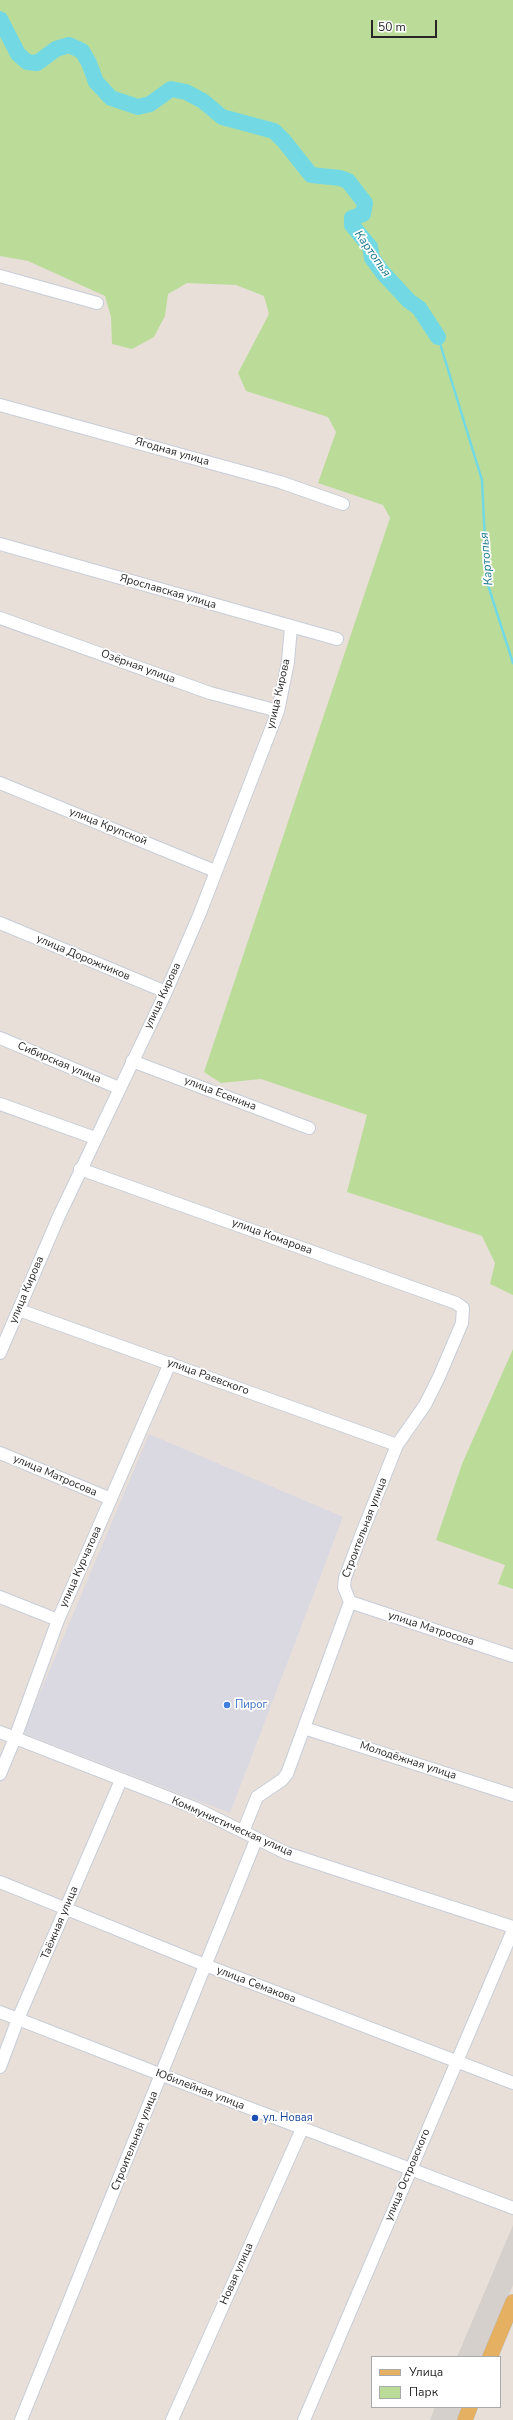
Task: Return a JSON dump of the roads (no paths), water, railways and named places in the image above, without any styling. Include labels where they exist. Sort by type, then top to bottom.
[{"type":"main road","points":[[490,2356],[513,2302]]},
{"type":"main road","points":[[465,2420],[470,2408]]},
{"type":"street","points":[[0,276],[97,303]]},
{"type":"street","name":"Ягодная улица","points":[[0,405],[280,482],[342,504]]},
{"type":"street","name":"Ярославская улица","points":[[0,544],[337,639]]},
{"type":"street","name":"Озёрная улица","points":[[0,618],[210,693],[278,711]]},
{"type":"street","name":"улица Кирова","points":[[0,1352],[80,1169],[166,992],[267,742],[278,711],[288,662],[291,627]]},
{"type":"street","name":"улица Крупской","points":[[0,783],[215,871]]},
{"type":"street","name":"улица Дорожников","points":[[0,924],[166,992]]},
{"type":"street","name":"Сибирская улица","points":[[0,1038],[119,1088]]},
{"type":"street","name":"улица Есенина","points":[[132,1061],[309,1128]]},
{"type":"street","points":[[0,1104],[95,1138]]},
{"type":"street","name":"улица Комарова","points":[[80,1169],[456,1303],[463,1308]]},
{"type":"street","name":"Строительная улица","points":[[350,1602],[344,1587],[345,1578],[397,1445],[425,1405],[439,1377],[462,1323],[463,1308]]},
{"type":"street","name":"улица Раевского","points":[[19,1310],[397,1445]]},
{"type":"street","name":"улица Курчатова","points":[[0,1774],[15,1738],[58,1620],[170,1363]]},
{"type":"street","name":"улица Матросова","points":[[0,1453],[111,1499]]},
{"type":"street","points":[[0,1597],[58,1620]]},
{"type":"street","points":[[243,1832],[257,1797],[282,1780],[287,1774],[350,1602]]},
{"type":"street","name":"улица Матросова","points":[[350,1602],[513,1656]]},
{"type":"street","name":"Молодёжная улица","points":[[304,1728],[513,1795]]},
{"type":"street","name":"Коммунистическая улица","points":[[0,1732],[195,1808],[256,1840],[312,1862],[513,1929]]},
{"type":"street","name":"Таёжная улица","points":[[0,2067],[18,2019],[67,1909],[121,1780]]},
{"type":"street","name":"Строительная улица","points":[[21,2420],[162,2076],[256,1840]]},
{"type":"street","name":"улица Семакова","points":[[0,1882],[205,1965],[513,2083]]},
{"type":"street","name":"улица Островского","points":[[304,2420],[513,1929]]},
{"type":"street","name":"Юбилейная улица","points":[[0,2012],[162,2076],[513,2208]]},
{"type":"street","name":"Новая улица","points":[[172,2420],[302,2129]]},
{"type":"waterway","name":"Картопья","points":[[0,19],[18,54],[27,62],[37,63],[56,49],[69,45],[82,51],[89,63],[96,82],[111,98],[138,107],[150,104],[171,89],[186,92],[203,101],[222,117],[274,131],[284,141],[311,175],[340,178],[348,181],[365,203],[363,214],[352,218],[352,225],[370,247],[372,258],[383,273],[409,301],[419,308],[438,337]]},
{"type":"waterway","name":"Картопья","points":[[438,337],[482,480],[487,582],[513,663]]},
{"type":"place","name":"Пирог","points":[[227,1705]]},
{"type":"place","name":"ул. Новая","points":[[255,2118]]}]
